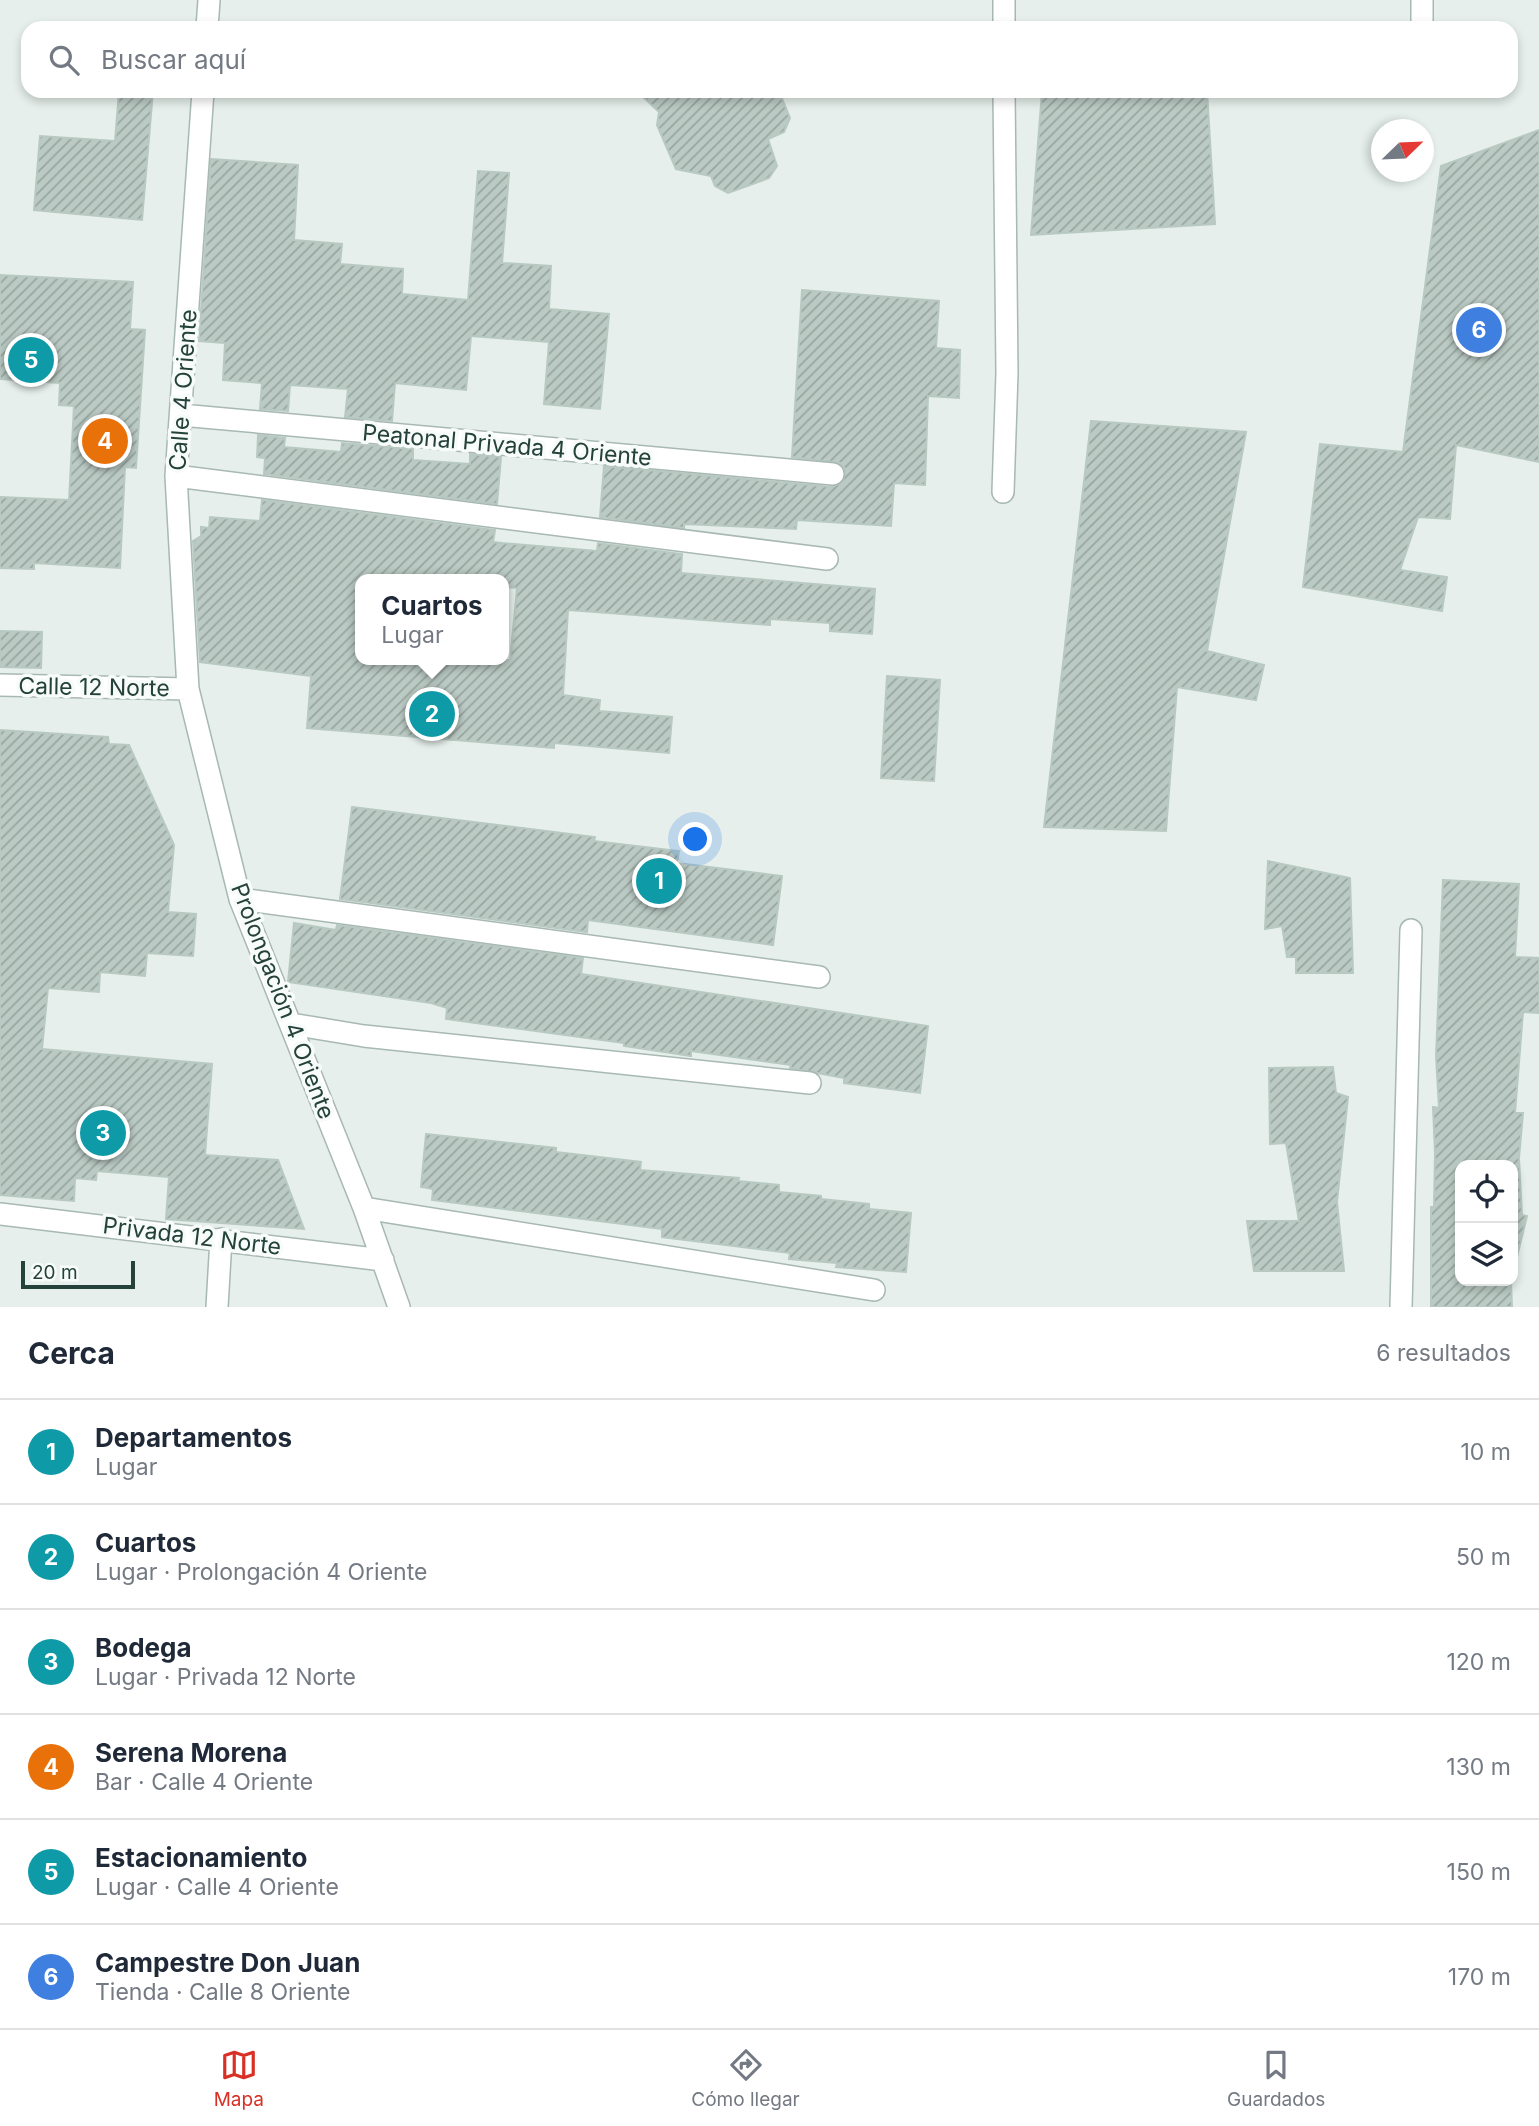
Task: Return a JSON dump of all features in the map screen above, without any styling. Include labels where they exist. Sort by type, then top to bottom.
[{"type":"street","points":[[208,21],[209,0]]},
{"type":"street","points":[[1004,0],[1004,21]]},
{"type":"street","points":[[1422,0],[1422,21]]},
{"type":"street","name":"Calle 4 Oriente","points":[[188,689],[176,476],[203,98]]},
{"type":"street","points":[[1003,492],[1007,373],[1004,98]]},
{"type":"street","name":"Peatonal Privada 4 Oriente","points":[[181,415],[833,474]]},
{"type":"street","points":[[176,476],[827,559]]},
{"type":"street","name":"Calle 12 Norte","points":[[0,685],[188,689]]},
{"type":"street","name":"Prolongación 4 Oriente","points":[[188,689],[240,899],[364,1208],[399,1307]]},
{"type":"street","points":[[240,899],[819,976]]},
{"type":"street","points":[[1401,1307],[1411,930]]},
{"type":"street","points":[[291,1024],[364,1036],[810,1083]]},
{"type":"street","points":[[364,1208],[874,1290]]},
{"type":"street","name":"Privada 12 Norte","points":[[0,1214],[383,1260]]},
{"type":"street","points":[[217,1307],[221,1239]]},
{"type":"building","points":[[118,98],[152,98],[142,220],[34,210],[40,136],[115,141]]},
{"type":"building","points":[[644,98],[782,98],[790,118],[784,132],[768,139],[777,166],[769,178],[728,193],[715,186],[711,176],[676,169],[657,125],[659,112]]},
{"type":"building","points":[[1041,98],[1207,98],[1215,224],[1031,235]]},
{"type":"building","points":[[1539,130],[1539,462],[1456,445],[1450,519],[1418,517],[1400,570],[1447,577],[1442,611],[1303,587],[1320,444],[1403,452],[1441,166]]},
{"type":"building","points":[[211,159],[298,165],[294,240],[342,244],[340,264],[403,269],[402,294],[468,300],[478,171],[509,173],[502,263],[551,266],[549,309],[609,314],[600,409],[544,404],[549,342],[471,336],[466,390],[395,383],[392,421],[345,417],[348,389],[290,385],[288,411],[260,409],[262,383],[223,380],[225,343],[199,341]]},
{"type":"building","points":[[0,275],[133,282],[130,329],[145,330],[136,468],[125,467],[120,568],[34,563],[34,569],[0,568],[0,497],[69,500],[74,406],[59,405],[60,383],[0,379]]},
{"type":"building","points":[[802,290],[939,301],[936,348],[960,350],[959,398],[928,396],[925,485],[894,483],[891,526],[797,520],[796,529],[684,524],[684,528],[600,517],[604,466],[832,487],[843,482],[845,469],[840,463],[792,457]]},
{"type":"building","points":[[1091,421],[1246,432],[1207,651],[1264,665],[1256,700],[1177,687],[1166,831],[1044,827]]},
{"type":"building","points":[[258,435],[285,438],[284,447],[341,452],[342,443],[413,449],[413,460],[470,464],[470,454],[501,457],[497,504],[264,474],[265,458],[257,457]]},
{"type":"building","points":[[262,500],[495,530],[493,542],[597,551],[598,543],[682,554],[681,573],[875,589],[872,634],[830,631],[830,623],[770,619],[770,625],[568,610],[563,695],[600,700],[599,711],[672,717],[669,753],[554,743],[554,748],[307,728],[311,676],[200,662],[193,541],[201,536],[201,527],[209,528],[210,517],[260,521]]},
{"type":"building","points":[[0,631],[42,632],[41,668],[0,667]]},
{"type":"building","points":[[887,676],[940,680],[934,781],[881,778]]},
{"type":"building","points":[[0,730],[108,737],[109,744],[129,745],[174,845],[168,912],[196,914],[193,956],[147,953],[145,976],[100,972],[99,992],[48,988],[42,1049],[212,1064],[205,1155],[278,1160],[304,1229],[166,1219],[169,1177],[97,1171],[96,1180],[75,1178],[74,1201],[0,1195]]},
{"type":"building","points":[[352,807],[595,837],[594,841],[679,851],[677,863],[782,876],[773,945],[588,920],[587,932],[340,899]]},
{"type":"building","points":[[1268,861],[1350,878],[1353,973],[1296,973],[1296,957],[1287,957],[1282,926],[1265,929]]},
{"type":"building","points":[[1443,880],[1519,884],[1515,957],[1539,958],[1539,1013],[1523,1012],[1515,1113],[1523,1113],[1519,1158],[1522,1215],[1527,1216],[1518,1253],[1518,1160],[1455,1160],[1455,1286],[1511,1286],[1512,1307],[1431,1307],[1431,1207],[1434,1207],[1435,1153],[1433,1107],[1439,1108],[1436,1056]]},
{"type":"building","points":[[294,923],[336,930],[337,925],[583,958],[581,974],[928,1026],[920,1093],[844,1083],[844,1078],[790,1068],[791,1065],[691,1051],[691,1056],[624,1046],[624,1043],[446,1019],[447,1008],[431,1003],[288,982]]},
{"type":"building","points":[[1333,1067],[1336,1093],[1348,1097],[1337,1202],[1344,1271],[1254,1271],[1247,1221],[1299,1221],[1286,1143],[1270,1144],[1269,1068]]},
{"type":"building","points":[[426,1134],[556,1148],[556,1152],[641,1162],[640,1170],[739,1178],[738,1181],[779,1185],[779,1192],[869,1204],[869,1209],[911,1213],[906,1272],[836,1267],[837,1263],[789,1259],[790,1253],[662,1237],[662,1229],[432,1200],[433,1189],[421,1187]]},
{"type":"place","name":"Campestre Don Juan","points":[[1479,330]]},
{"type":"place","name":"Estacionamiento","points":[[31,360]]},
{"type":"place","name":"Serena Morena","points":[[105,441]]},
{"type":"place","name":"Cuartos","points":[[432,714]]},
{"type":"place","name":"Departamentos","points":[[659,881]]},
{"type":"place","name":"Bodega","points":[[103,1133]]}]
